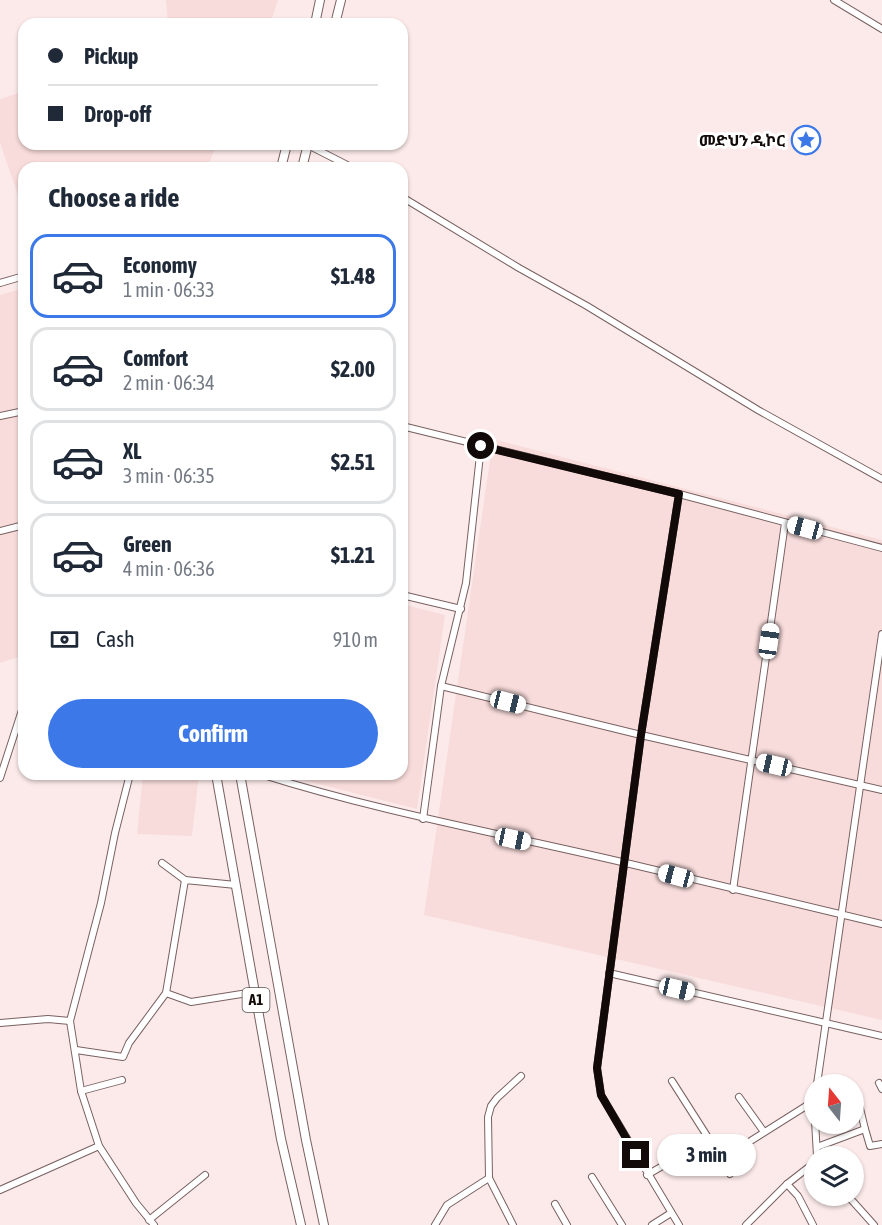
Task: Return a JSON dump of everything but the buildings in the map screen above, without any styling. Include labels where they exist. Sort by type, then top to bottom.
[{"type":"main road","points":[[316,18],[320,0]]},
{"type":"main road","points":[[336,18],[341,0]]},
{"type":"main road","name":"A1","points":[[217,780],[281,1139],[301,1225]]},
{"type":"main road","name":"A1","points":[[241,780],[304,1128],[324,1225]]},
{"type":"street","points":[[834,0],[882,28]]},
{"type":"street","points":[[319,150],[342,162]]},
{"type":"street","points":[[408,201],[758,410],[882,479]]},
{"type":"street","points":[[0,283],[18,278]]},
{"type":"street","points":[[0,416],[18,412]]},
{"type":"street","points":[[408,428],[679,494],[882,548]]},
{"type":"street","points":[[423,819],[441,686],[466,583],[481,446]]},
{"type":"street","points":[[679,494],[641,735],[597,1068],[598,1088],[601,1095],[679,1225]]},
{"type":"street","points":[[733,890],[785,523]]},
{"type":"street","points":[[0,531],[18,526]]},
{"type":"street","points":[[408,596],[461,609]]},
{"type":"street","points":[[818,1074],[882,634]]},
{"type":"street","points":[[441,686],[882,790]]},
{"type":"street","points":[[0,778],[18,722]]},
{"type":"street","points":[[0,756],[8,753]]},
{"type":"street","points":[[128,780],[101,903],[70,1021],[81,1091],[99,1146],[151,1222],[205,1175]]},
{"type":"street","points":[[279,780],[323,794],[423,819],[625,863],[882,924]]},
{"type":"street","points":[[162,863],[185,880],[236,885]]},
{"type":"street","points":[[76,1050],[123,1057],[129,1043],[166,993],[185,880]]},
{"type":"street","points":[[609,973],[882,1036]]},
{"type":"street","points":[[166,993],[191,1002],[254,992]]},
{"type":"street","points":[[0,1023],[48,1019],[70,1021]]},
{"type":"street","points":[[513,1225],[489,1178],[488,1117],[491,1106],[509,1085],[521,1076]]},
{"type":"street","points":[[81,1091],[122,1080]]},
{"type":"street","points":[[672,1081],[730,1174]]},
{"type":"street","points":[[739,1097],[764,1132]]},
{"type":"street","points":[[722,1159],[804,1108]]},
{"type":"street","points":[[864,1125],[870,1146],[882,1144]]},
{"type":"street","points":[[820,1146],[865,1129]]},
{"type":"street","points":[[647,1175],[709,1139]]},
{"type":"street","points":[[0,1190],[99,1146]]},
{"type":"street","points":[[748,1224],[787,1184],[804,1171]]},
{"type":"street","points":[[592,1177],[622,1225]]},
{"type":"street","points":[[435,1225],[447,1205],[489,1178]]},
{"type":"street","points":[[787,1184],[798,1196],[813,1225]]},
{"type":"street","points":[[555,1204],[567,1225]]},
{"type":"street","points":[[857,1206],[874,1225]]},
{"type":"street","points":[[652,1225],[671,1213]]},
{"type":"shaded area","points":[[166,0],[278,0],[272,18],[168,18]]},
{"type":"shaded area","points":[[18,93],[18,150],[214,150],[210,162],[18,162],[18,195],[0,143],[0,99]]},
{"type":"shaded area","points":[[18,290],[18,657],[0,663],[0,295]]},
{"type":"shaded area","points":[[493,439],[882,540],[882,1020],[424,915]]},
{"type":"shaded area","points":[[408,606],[445,615],[417,809],[303,780],[408,780]]},
{"type":"shaded area","points":[[142,780],[198,780],[192,836],[137,834]]},
{"type":"place","name":"መድህን ዲኮር","points":[[806,140]]},
{"type":"route","points":[[481,446],[679,494],[641,735],[597,1068],[598,1088],[601,1095],[636,1155]]}]
